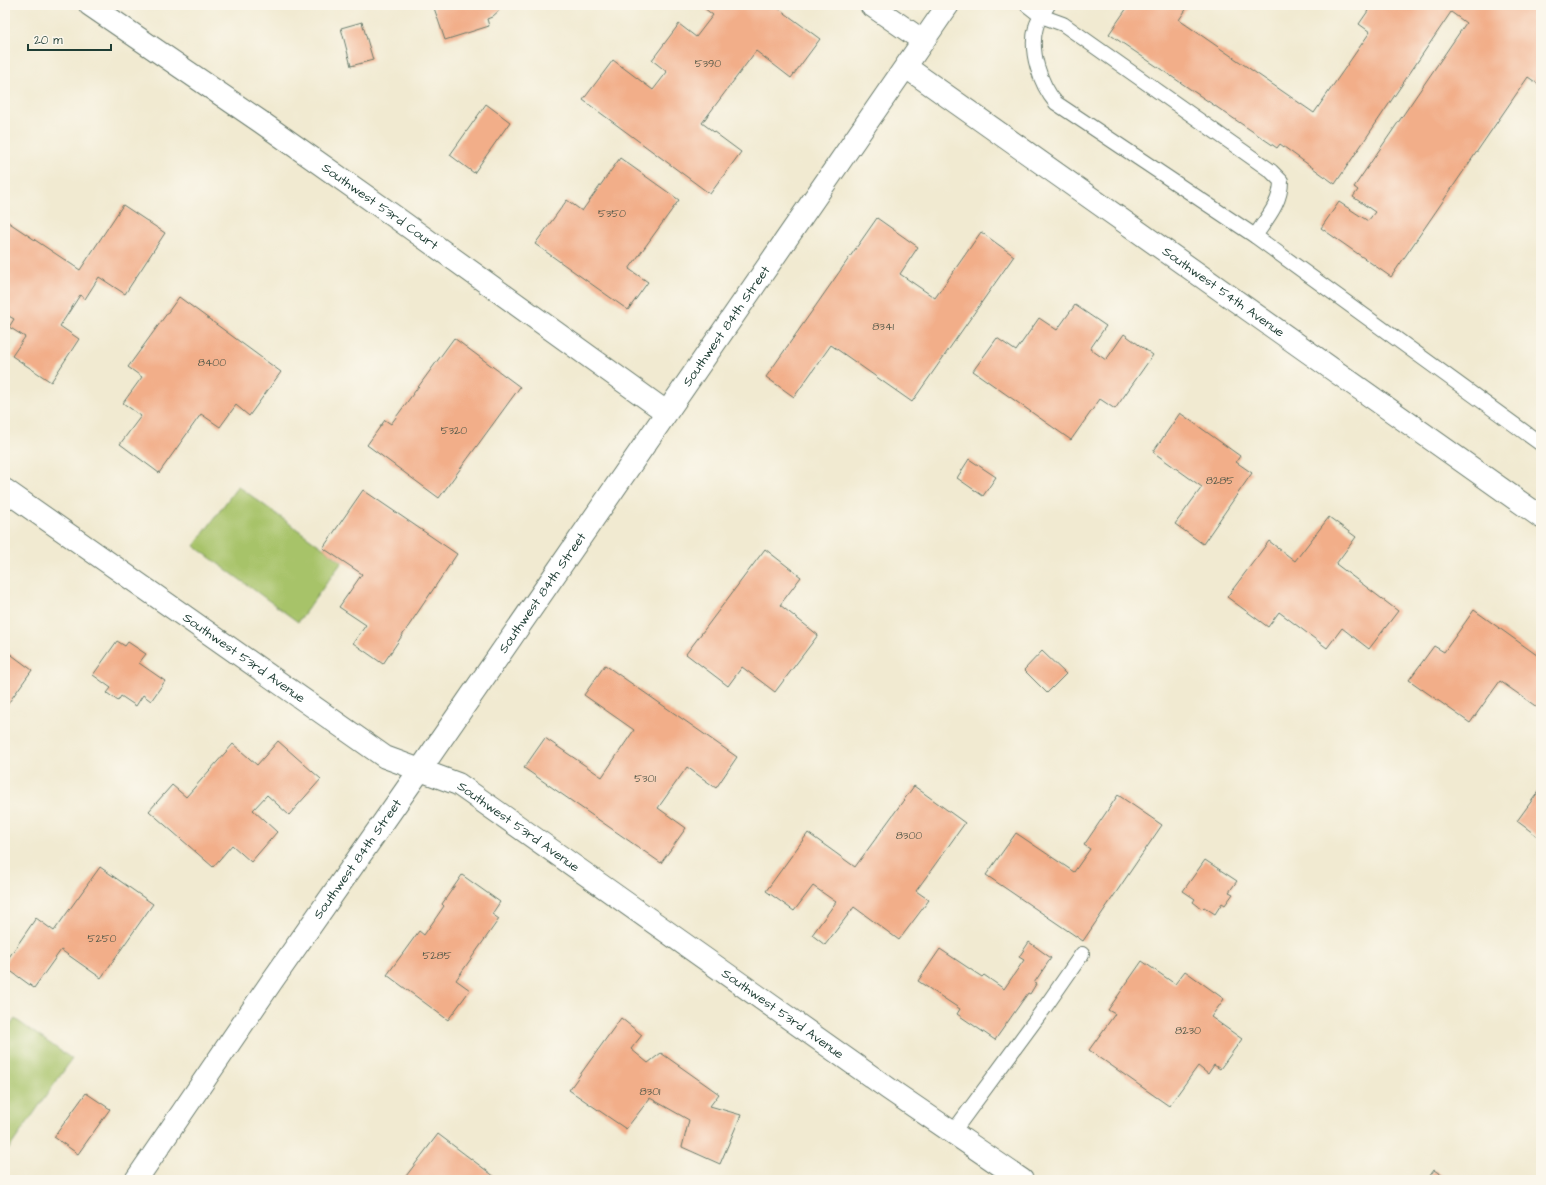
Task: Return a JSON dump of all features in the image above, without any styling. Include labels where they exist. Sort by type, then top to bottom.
[{"type":"street","name":"Southwest 53rd Court","points":[[90,5],[261,122],[666,412]]},
{"type":"street","points":[[871,5],[923,41]]},
{"type":"street","name":"Southwest 84th Street","points":[[136,1180],[666,412],[906,68],[948,5]]},
{"type":"street","name":"Southwest 54th Avenue","points":[[906,68],[1541,517]]},
{"type":"street","name":"Southwest 53rd Avenue","points":[[5,490],[385,757],[458,784],[889,1089],[1022,1180]]},
{"type":"lane","points":[[1027,5],[1045,10],[1086,41],[1271,171],[1281,181],[1281,192],[1274,210],[1255,236]]},
{"type":"lane","points":[[1045,10],[1036,27],[1034,51],[1045,86],[1056,103],[1255,236],[1541,444]]},
{"type":"lane","points":[[953,1132],[1048,1003],[1082,954]]},
{"type":"green space","points":[[238,486],[342,562],[298,622],[194,546]]},
{"type":"green space","points":[[15,1019],[72,1059],[8,1150],[5,1148],[5,1033]]},
{"type":"building","points":[[433,5],[503,5],[502,8],[492,17],[487,19],[489,26],[445,40]]},
{"type":"building","points":[[700,5],[774,5],[820,39],[791,78],[756,51],[702,123],[741,152],[710,194],[583,100],[613,60],[653,90],[667,72],[652,60],[679,24],[696,37],[713,15]]},
{"type":"building","points":[[1129,5],[1189,5],[1179,20],[1314,113],[1370,32],[1359,24],[1368,11],[1359,5],[1541,5],[1541,86],[1528,77],[1391,277],[1321,228],[1339,202],[1368,221],[1375,212],[1353,197],[1358,190],[1354,187],[1466,23],[1451,12],[1335,184],[1280,144],[1277,148],[1109,34]]},
{"type":"building","points":[[362,22],[373,60],[351,66],[341,28]]},
{"type":"building","points":[[486,104],[510,122],[474,173],[450,155]]},
{"type":"building","points":[[620,158],[679,200],[629,269],[648,282],[628,310],[535,244],[567,200],[582,211]]},
{"type":"building","points":[[123,205],[165,233],[125,294],[99,277],[85,299],[80,295],[60,326],[79,339],[51,382],[12,356],[25,337],[9,327],[14,319],[5,314],[5,220],[80,270]]},
{"type":"building","points":[[877,218],[918,247],[900,274],[935,298],[981,232],[1014,256],[912,402],[831,345],[794,397],[766,377]]},
{"type":"building","points":[[179,297],[281,372],[249,416],[236,405],[220,427],[201,414],[159,473],[120,444],[141,416],[123,403],[142,377],[128,367]]},
{"type":"building","points":[[1075,305],[1106,326],[1090,349],[1106,360],[1124,334],[1153,355],[1115,409],[1100,399],[1071,440],[973,371],[997,338],[1016,351],[1039,318],[1057,330]]},
{"type":"building","points":[[454,338],[520,387],[439,498],[367,445],[385,420],[391,424]]},
{"type":"building","points":[[1180,413],[1240,456],[1236,462],[1252,473],[1203,544],[1175,524],[1202,487],[1153,452]]},
{"type":"building","points":[[969,459],[996,477],[983,496],[957,478]]},
{"type":"building","points":[[363,490],[457,554],[383,664],[353,643],[366,625],[339,607],[362,574],[323,548]]},
{"type":"building","points":[[1329,517],[1356,537],[1336,564],[1398,611],[1369,649],[1342,628],[1327,648],[1279,612],[1268,627],[1227,597],[1269,541],[1295,561]]},
{"type":"building","points":[[765,549],[801,577],[780,605],[818,635],[775,692],[742,667],[728,686],[686,654]]},
{"type":"building","points":[[1474,610],[1541,658],[1541,710],[1500,681],[1470,723],[1409,680],[1434,646],[1444,652]]},
{"type":"building","points":[[117,641],[125,646],[128,642],[146,654],[139,663],[165,681],[151,701],[143,695],[136,706],[121,696],[118,701],[107,693],[111,688],[93,675]]},
{"type":"building","points":[[5,650],[32,670],[7,705],[5,704]]},
{"type":"building","points":[[1042,651],[1066,674],[1047,693],[1024,670]]},
{"type":"building","points":[[605,665],[737,757],[716,788],[687,767],[658,808],[686,828],[661,863],[524,768],[545,738],[602,777],[634,730],[584,695]]},
{"type":"building","points":[[278,741],[321,779],[289,815],[267,795],[253,810],[277,832],[251,862],[232,845],[213,867],[149,811],[172,785],[186,797],[233,744],[257,765]]},
{"type":"building","points":[[914,786],[965,823],[916,891],[929,900],[899,940],[854,907],[825,945],[812,935],[836,902],[813,886],[794,911],[766,891],[808,833],[855,867]]},
{"type":"building","points":[[1541,788],[1541,839],[1517,821]]},
{"type":"building","points":[[1118,795],[1162,825],[1083,941],[986,875],[1016,833],[1074,872],[1090,849],[1084,845]]},
{"type":"building","points":[[1205,860],[1237,881],[1229,892],[1233,894],[1225,905],[1222,903],[1215,914],[1204,907],[1202,909],[1193,902],[1195,899],[1183,891]]},
{"type":"building","points":[[100,867],[153,904],[101,978],[61,950],[34,988],[5,967],[5,963],[36,918],[54,931]]},
{"type":"building","points":[[462,875],[500,902],[492,914],[499,919],[456,980],[470,990],[448,1020],[387,975],[419,931],[424,935],[444,906],[442,904]]},
{"type":"building","points":[[1029,942],[1051,958],[1034,983],[1036,984],[1030,994],[1028,993],[995,1040],[957,1014],[960,1009],[918,981],[940,949],[982,977],[984,975],[1004,989],[1024,960],[1019,957]]},
{"type":"building","points":[[1142,961],[1175,984],[1185,971],[1224,999],[1211,1017],[1242,1039],[1220,1069],[1214,1065],[1208,1074],[1198,1066],[1169,1106],[1089,1050],[1115,1014],[1108,1010]]},
{"type":"building","points":[[621,1018],[642,1035],[631,1049],[648,1063],[661,1053],[719,1094],[710,1106],[741,1115],[720,1164],[682,1147],[689,1120],[650,1098],[626,1129],[569,1090]]},
{"type":"building","points":[[86,1093],[110,1109],[78,1154],[54,1137]]},
{"type":"building","points":[[438,1134],[499,1180],[403,1180]]},
{"type":"building","points":[[1434,1170],[1449,1180],[1427,1180]]}]
